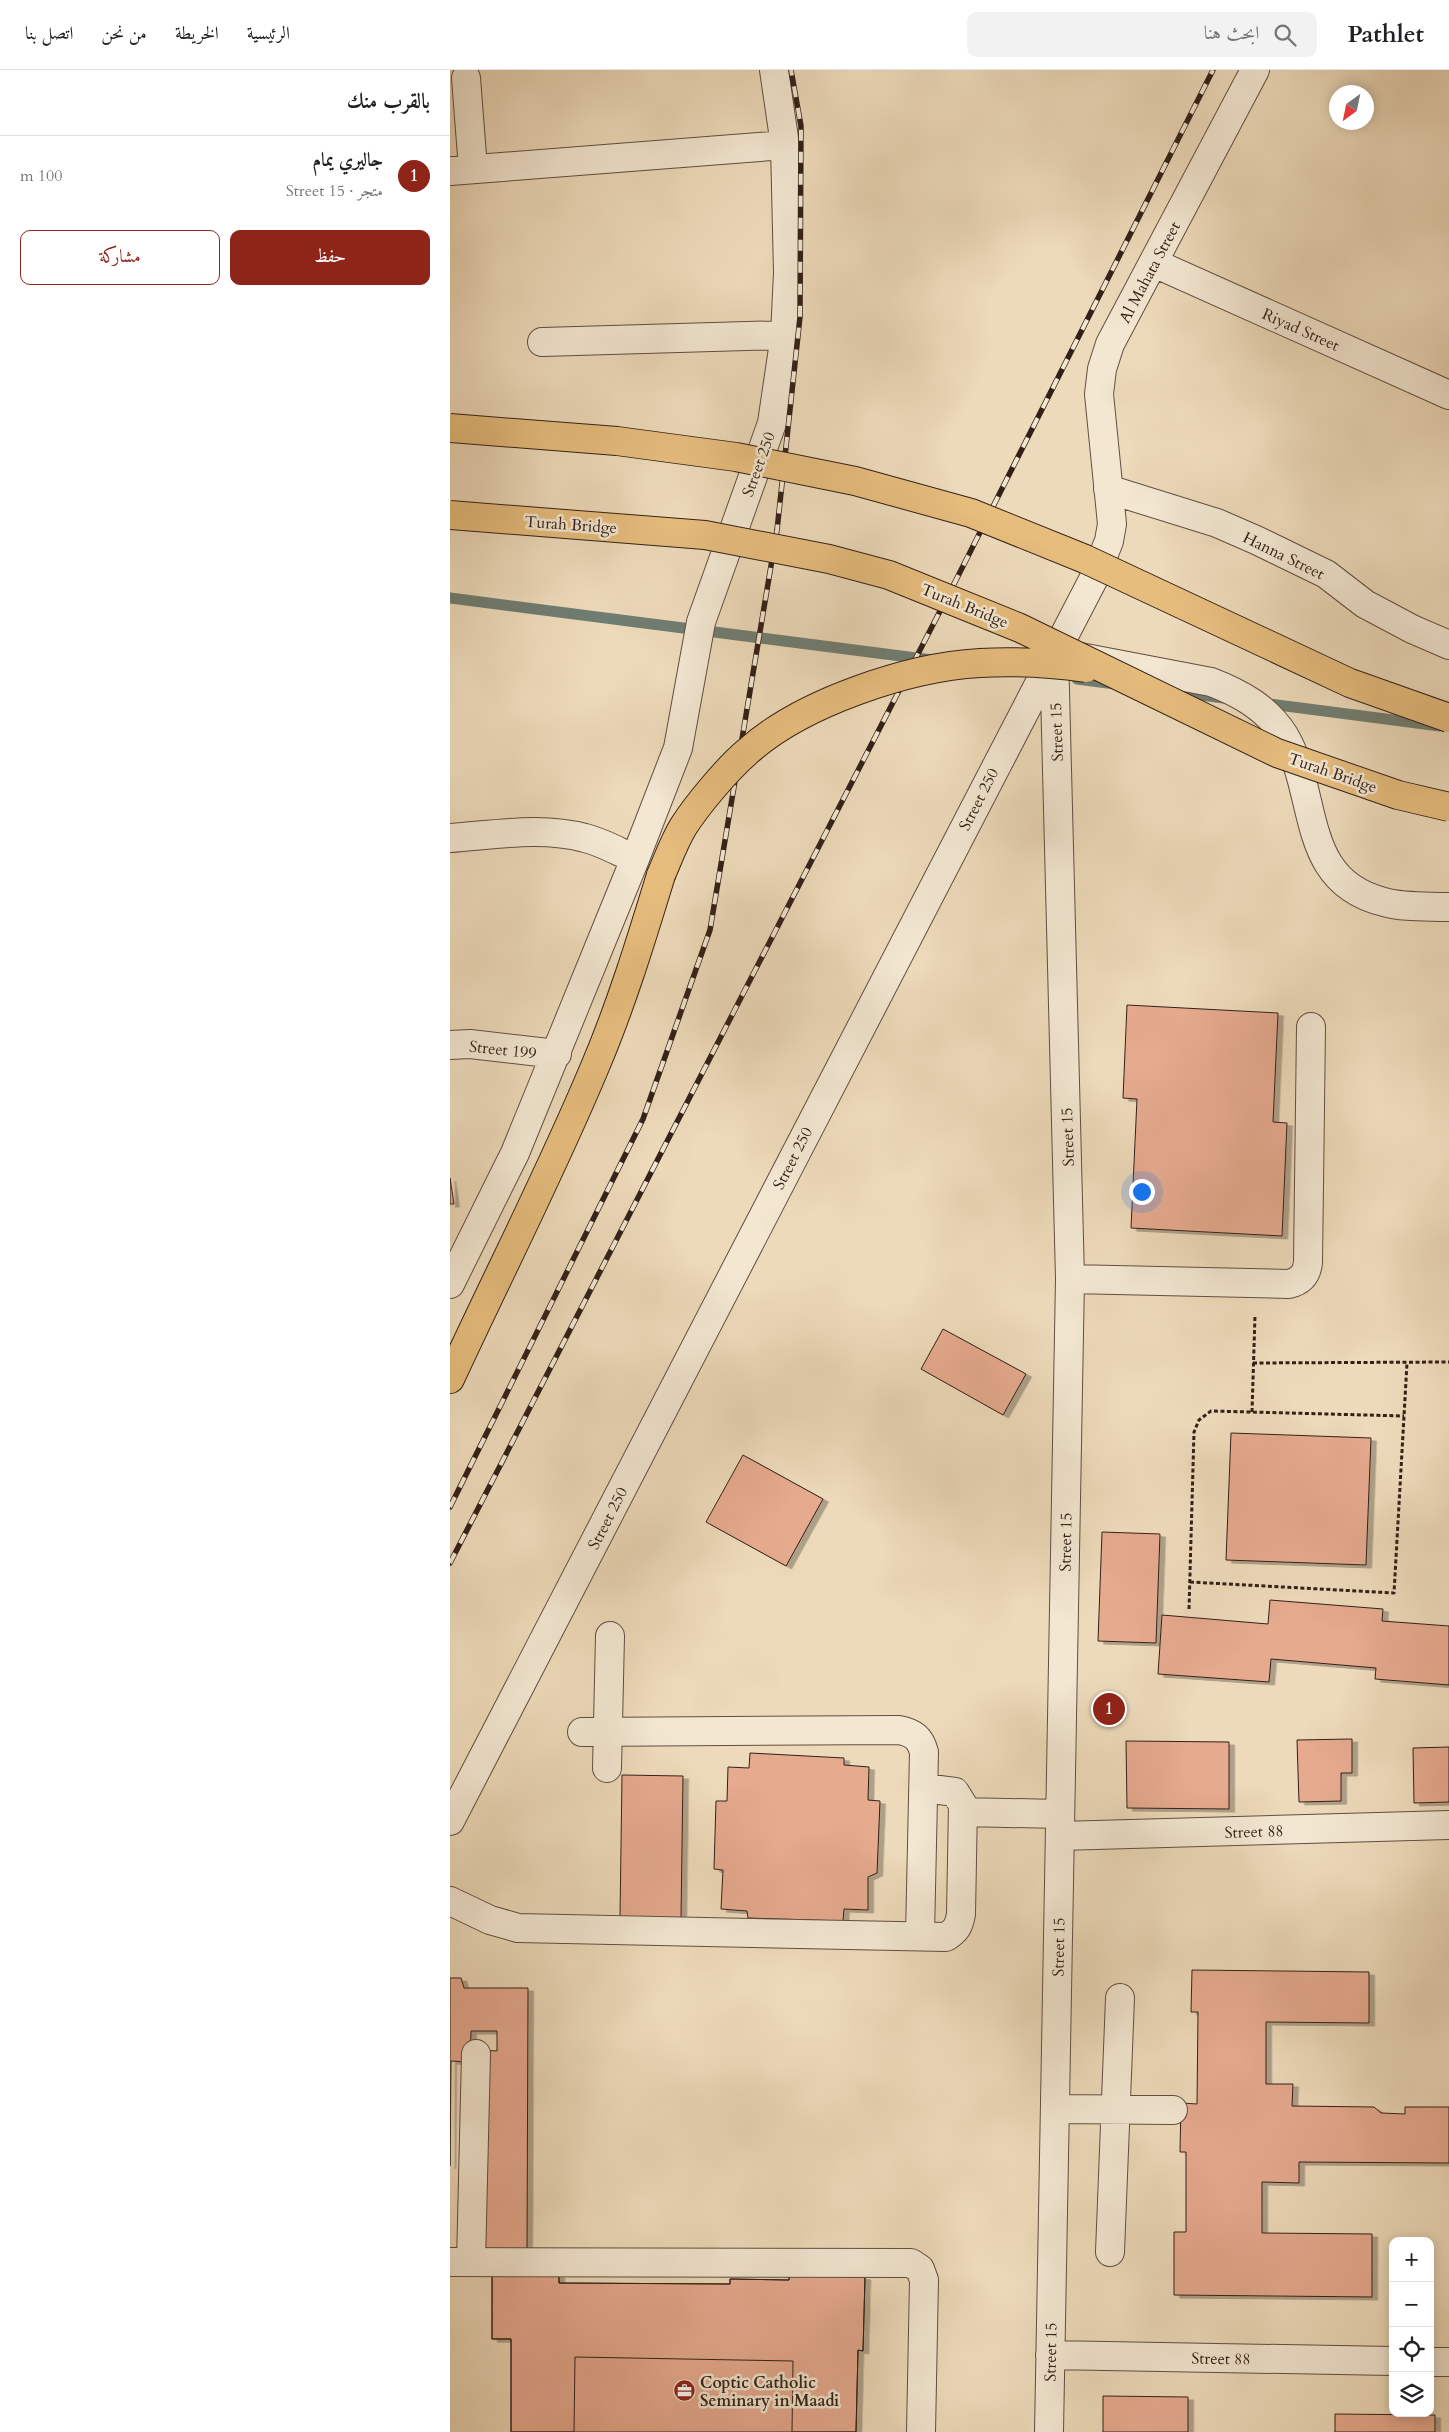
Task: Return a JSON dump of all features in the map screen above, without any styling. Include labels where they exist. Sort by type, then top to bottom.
[{"type":"main road","points":[[450,428],[617,441],[736,457],[855,481],[971,513],[1085,559],[1350,683],[1449,718]]},
{"type":"main road","name":"Turah Bridge","points":[[450,515],[705,535],[829,559],[889,575],[951,599],[1115,672],[1277,752],[1398,795],[1449,807]]},
{"type":"main road","points":[[450,1378],[562,1143],[595,1067],[622,996],[661,875],[683,826],[713,788],[746,752],[785,724],[846,694],[912,674],[979,663],[1047,663],[1115,672]]},
{"type":"street","name":"Street 250","points":[[450,1284],[515,1153],[557,1054],[678,748],[701,622],[772,423],[785,335],[788,210],[785,145],[774,70]]},
{"type":"street","name":"Al Mahata Street","points":[[1108,490],[1099,394],[1102,369],[1110,344],[1255,70]]},
{"type":"street","points":[[466,78],[461,170],[785,145]]},
{"type":"street","name":"Riyad Street","points":[[1154,263],[1449,395]]},
{"type":"street","points":[[542,342],[785,335]]},
{"type":"street","name":"Street 250","points":[[450,1821],[1096,574],[1109,541],[1112,524],[1108,490]]},
{"type":"street","name":"Hanna Street","points":[[1108,490],[1217,523],[1256,540],[1326,574],[1365,604],[1412,629],[1449,645]]},
{"type":"street","points":[[1054,652],[1211,682],[1232,690],[1252,702],[1278,728],[1293,754],[1320,851],[1332,869],[1346,884],[1364,895],[1384,903],[1449,907]]},
{"type":"street","name":"Street 15","points":[[1049,2432],[1070,1279],[1054,652]]},
{"type":"street","points":[[450,838],[531,832],[559,833],[587,838],[635,859]]},
{"type":"street","points":[[1070,1279],[1288,1284],[1300,1279],[1307,1268],[1311,1027]]},
{"type":"street","name":"Street 199","points":[[450,1045],[470,1044],[557,1054]]},
{"type":"street","points":[[607,1768],[595,1732],[610,1636]]},
{"type":"street","points":[[595,1732],[899,1730],[911,1732],[921,1741],[924,1752],[920,1936]]},
{"type":"street","points":[[450,1901],[490,1920],[518,1928],[946,1937],[954,1932],[959,1924],[963,1812],[960,1798],[955,1792],[924,1788]]},
{"type":"street","name":"Street 88","points":[[963,1812],[1060,1825],[1449,1825]]},
{"type":"street","points":[[1110,2252],[1120,1998]]},
{"type":"street","points":[[476,2054],[461,2262],[911,2263],[920,2269],[924,2280],[921,2432]]},
{"type":"street","points":[[1055,2109],[1173,2110]]},
{"type":"street","name":"Street 88","points":[[1050,2355],[1389,2361]]},
{"type":"street","points":[[1434,2362],[1449,2362]]},
{"type":"path","points":[[1252,1412],[1256,1283]]},
{"type":"path","points":[[1253,1363],[1449,1362]]},
{"type":"path","points":[[1190,1582],[1394,1594],[1407,1363]]},
{"type":"path","points":[[1189,1609],[1194,1432],[1199,1420],[1211,1411],[1404,1416]]},
{"type":"building","points":[[1127,1005],[1278,1013],[1273,1122],[1287,1123],[1282,1236],[1131,1228],[1137,1099],[1123,1098]]},
{"type":"building","points":[[450,1178],[454,1204],[450,1204]]},
{"type":"building","points":[[943,1329],[1026,1374],[1003,1415],[921,1369]]},
{"type":"building","points":[[1231,1433],[1371,1438],[1366,1565],[1226,1560]]},
{"type":"building","points":[[743,1455],[823,1499],[786,1566],[706,1522]]},
{"type":"building","points":[[1102,1532],[1160,1534],[1156,1643],[1098,1641]]},
{"type":"building","points":[[1270,1600],[1383,1609],[1382,1621],[1449,1626],[1449,1685],[1375,1679],[1376,1668],[1271,1659],[1269,1682],[1158,1674],[1162,1615],[1268,1624]]},
{"type":"building","points":[[1352,1739],[1352,1773],[1341,1773],[1341,1801],[1299,1802],[1297,1740]]},
{"type":"building","points":[[1126,1741],[1229,1742],[1229,1809],[1127,1808]]},
{"type":"building","points":[[1449,1747],[1449,1802],[1414,1803],[1413,1748]]},
{"type":"building","points":[[750,1753],[844,1758],[844,1765],[869,1767],[868,1800],[880,1801],[877,1873],[868,1877],[868,1910],[844,1909],[843,1921],[748,1918],[747,1911],[721,1909],[723,1870],[714,1869],[716,1801],[727,1801],[728,1767],[749,1768]]},
{"type":"building","points":[[622,1775],[683,1776],[681,1918],[620,1917]]},
{"type":"building","points":[[1192,1970],[1369,1972],[1369,2023],[1266,2022],[1266,2084],[1293,2084],[1292,2106],[1374,2107],[1381,2113],[1405,2114],[1405,2107],[1449,2107],[1449,2163],[1299,2162],[1299,2183],[1262,2182],[1262,2233],[1372,2234],[1372,2297],[1174,2295],[1174,2232],[1186,2232],[1186,2152],[1180,2152],[1181,2103],[1197,2104],[1198,2012],[1191,2012]]},
{"type":"building","points":[[450,1978],[461,1978],[464,1988],[528,1988],[527,2254],[480,2254],[481,2050],[497,2051],[497,2031],[471,2031],[470,2062],[451,2061],[450,2166]]},
{"type":"building","name":"Coptic Catholic Seminary in Maadi","points":[[789,2272],[816,2276],[865,2277],[863,2351],[858,2350],[856,2432],[511,2432],[511,2339],[492,2339],[492,2275],[559,2275],[559,2283],[730,2284],[730,2279],[789,2280]]},
{"type":"building","name":"Coptic Catholic Seminary in Maadi","points":[[789,2272],[816,2276],[865,2277],[863,2351],[858,2350],[856,2432],[792,2432],[793,2361],[575,2357],[574,2432],[511,2432],[511,2339],[492,2339],[492,2275],[559,2275],[559,2283],[730,2284],[730,2279],[789,2280]]},
{"type":"building","points":[[1103,2396],[1188,2397],[1188,2432],[1103,2432]]},
{"type":"building","points":[[1335,2414],[1389,2415],[1389,2417],[1434,2417],[1435,2415],[1435,2432],[1335,2432]]},
{"type":"waterway","points":[[450,598],[932,660]]},
{"type":"waterway","points":[[1077,679],[1115,684]]},
{"type":"waterway","points":[[1171,691],[1224,698]]},
{"type":"waterway","points":[[1262,703],[1440,726]]},
{"type":"railway","points":[[450,1507],[643,1119],[710,930],[777,530],[800,317],[801,126],[791,70]]},
{"type":"railway","points":[[450,1563],[955,582],[1213,70]]},
{"type":"place","name":"جاليري يمام","points":[[1109,1709]]},
{"type":"place","name":"Coptic Catholic Seminary in Maadi","points":[[684,2391]]}]
